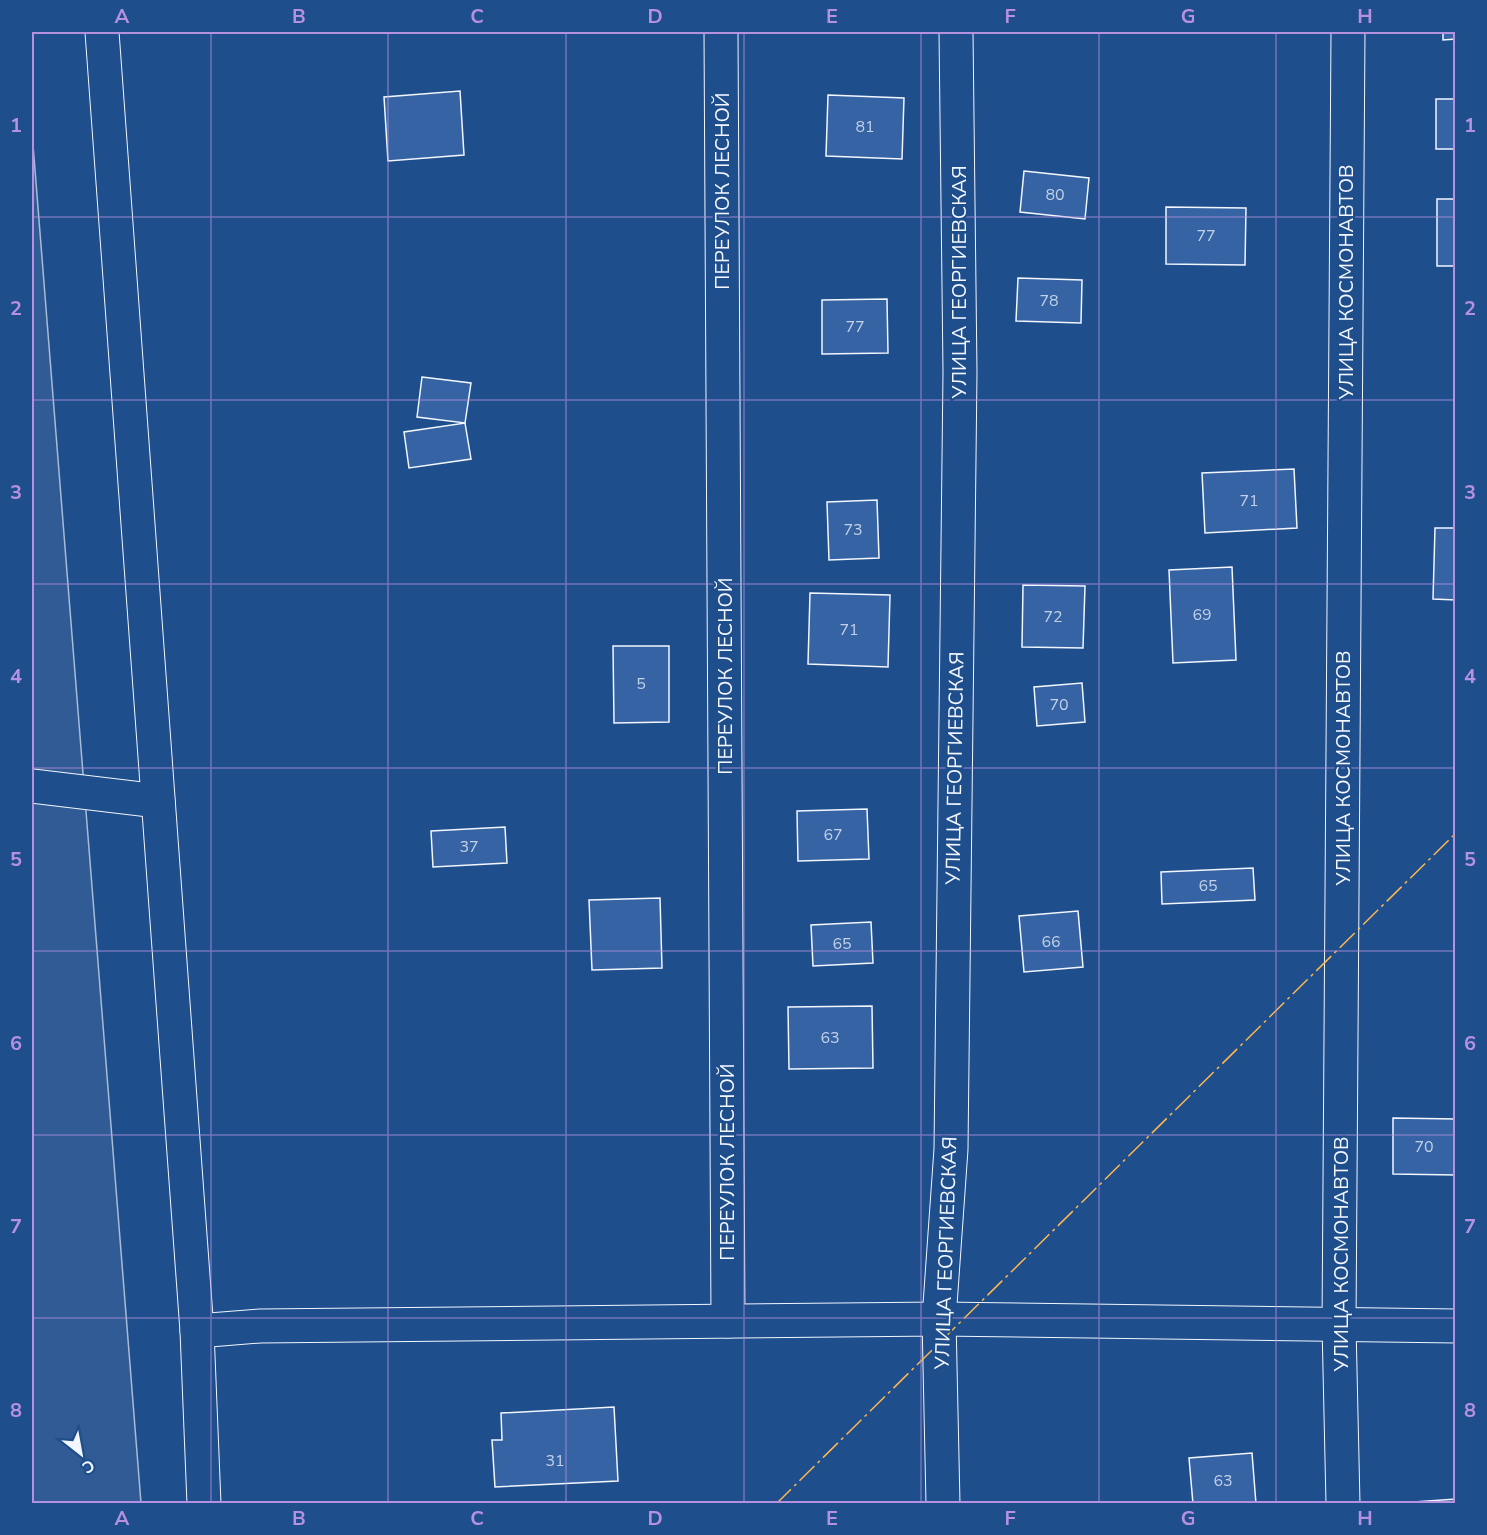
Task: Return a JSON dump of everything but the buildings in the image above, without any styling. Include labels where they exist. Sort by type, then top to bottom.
[{"type":"street","points":[[102,32],[197,1331],[204,1503]]},
{"type":"street","name":"ПЕРЕУЛОК ЛЕСНОЙ","points":[[721,32],[728,1322]]},
{"type":"street","name":"УЛИЦА ГЕОРГИЕВСКАЯ","points":[[943,1503],[939,1319],[951,1149],[960,372],[956,32]]},
{"type":"street","name":"УЛИЦА КОСМОНАВТОВ","points":[[1343,1503],[1339,1325],[1348,32]]},
{"type":"street","points":[[32,786],[158,801]]},
{"type":"street","points":[[197,1331],[260,1326],[939,1319],[1455,1326]]},
{"type":"shaded area","points":[[32,132],[141,1503],[32,1503]]},
{"type":"power","points":[[776,1504],[1456,833]]}]
